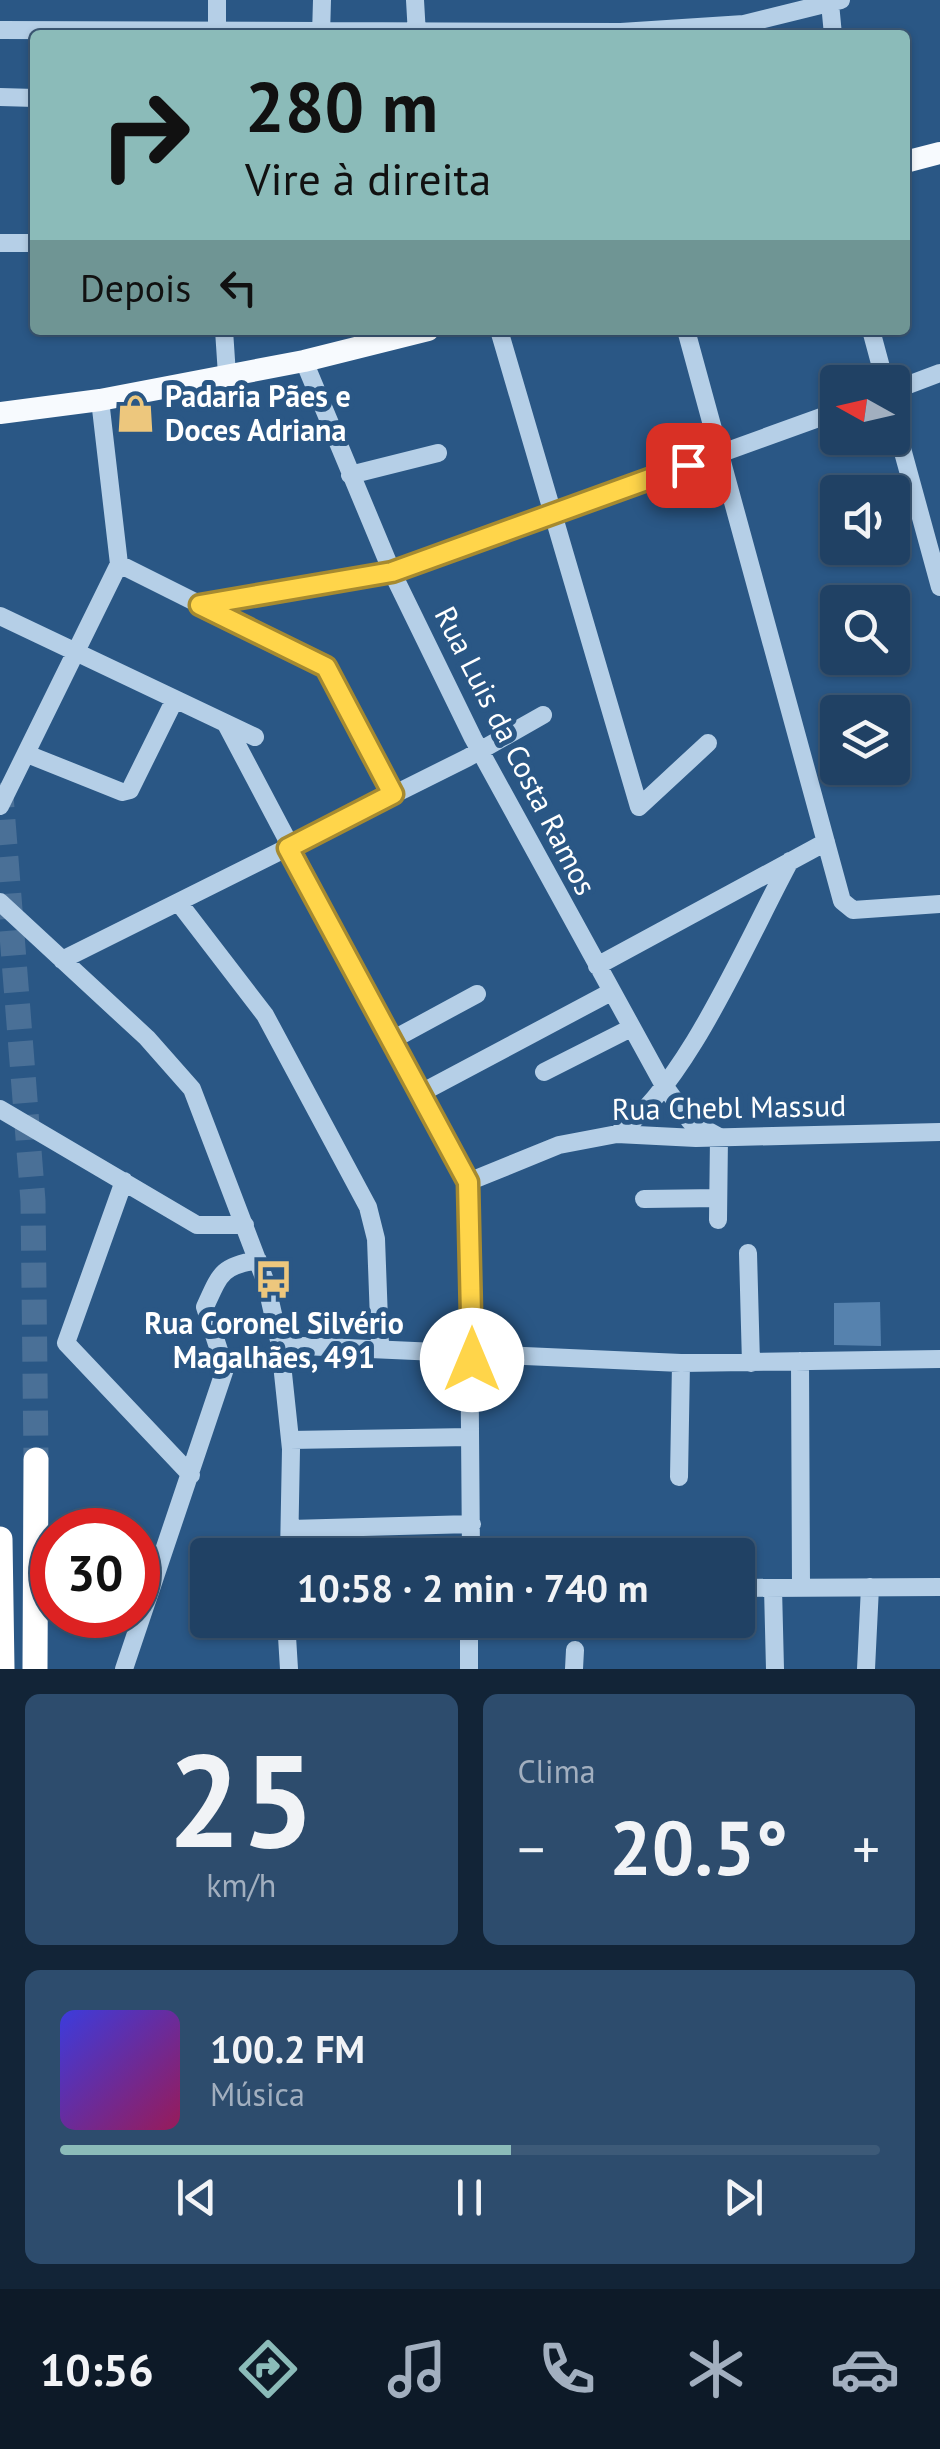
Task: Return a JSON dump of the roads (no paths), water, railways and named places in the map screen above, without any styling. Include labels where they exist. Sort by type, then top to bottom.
[{"type":"highway","points":[[36,1460],[36,1508]]},
{"type":"highway","points":[[0,1539],[2,1669]]},
{"type":"highway","points":[[35,1638],[35,1669]]},
{"type":"highway","points":[[40,1638],[46,1669]]},
{"type":"main road","points":[[910,161],[940,153]]},
{"type":"main road","points":[[0,413],[100,400],[304,361],[407,335]]},
{"type":"street","points":[[217,0],[217,30]]},
{"type":"street","points":[[321,30],[322,0]]},
{"type":"street","points":[[414,0],[417,30]]},
{"type":"street","points":[[670,30],[744,24],[836,2],[833,30]]},
{"type":"street","points":[[0,30],[30,30]]},
{"type":"street","points":[[0,97],[30,98]]},
{"type":"street","points":[[0,243],[30,242]]},
{"type":"street","points":[[224,335],[227,375]]},
{"type":"street","points":[[500,335],[639,808],[708,743]]},
{"type":"street","points":[[687,335],[844,905],[854,910],[940,904]]},
{"type":"street","points":[[872,335],[880,365]]},
{"type":"street","name":"Rua Luis da Costa Ramos","points":[[304,361],[392,572],[480,751],[663,1084],[690,1121],[719,1137]]},
{"type":"street","points":[[910,384],[940,373]]},
{"type":"street","points":[[0,806],[119,564],[100,400]]},
{"type":"street","points":[[200,605],[392,572],[820,417]]},
{"type":"street","points":[[350,475],[438,453]]},
{"type":"street","points":[[904,455],[940,587]]},
{"type":"street","points":[[119,564],[326,667],[393,794]]},
{"type":"street","points":[[0,616],[255,737]]},
{"type":"street","points":[[28,754],[122,792],[130,790],[175,699]]},
{"type":"street","points":[[62,960],[480,751],[543,715]]},
{"type":"street","points":[[226,724],[288,848],[468,1182],[472,1538]]},
{"type":"street","points":[[597,966],[826,842]]},
{"type":"street","points":[[617,1134],[663,1084],[702,1024],[790,861]]},
{"type":"street","points":[[0,902],[183,1075],[206,1121],[258,1260],[280,1345],[290,1440],[290,1538]]},
{"type":"street","points":[[179,903],[264,1015],[368,1206],[376,1239],[380,1347]]},
{"type":"street","points":[[421,1093],[611,992]]},
{"type":"street","points":[[392,1040],[477,994]]},
{"type":"street","points":[[544,1072],[631,1028]]},
{"type":"street","points":[[2,1115],[197,1225],[246,1225]]},
{"type":"street","name":"Rua Chebl Massud","points":[[468,1182],[559,1145],[617,1134],[719,1137],[940,1132]]},
{"type":"street","points":[[718,1220],[719,1137]]},
{"type":"street","points":[[124,1181],[66,1343],[194,1467]]},
{"type":"street","points":[[644,1199],[718,1198]]},
{"type":"street","points":[[748,1253],[751,1364]]},
{"type":"street","points":[[160,1563],[225,1369],[204,1307],[219,1276],[232,1264],[258,1260]]},
{"type":"street","points":[[280,1345],[472,1350],[491,1355],[681,1363],[940,1359]]},
{"type":"street","points":[[800,1361],[801,1588]]},
{"type":"street","points":[[679,1477],[681,1363]]},
{"type":"street","points":[[290,1440],[470,1436]]},
{"type":"street","points":[[290,1529],[472,1524]]},
{"type":"street","points":[[755,1588],[940,1587]]},
{"type":"street","points":[[773,1588],[775,1669]]},
{"type":"street","points":[[866,1669],[870,1588]]},
{"type":"street","points":[[124,1669],[134,1638]]},
{"type":"street","points":[[287,1638],[290,1669]]},
{"type":"street","points":[[469,1638],[469,1669]]},
{"type":"street","points":[[574,1650],[574,1669]]},
{"type":"tunnel","points":[[0,783],[33,1201],[36,1460]]},
{"type":"place","name":"Padaria Pães e Doces Adriana","points":[[135,414]]},
{"type":"place","name":"Rua Coronel Silvério Magalhães, 491","points":[[274,1280]]}]
